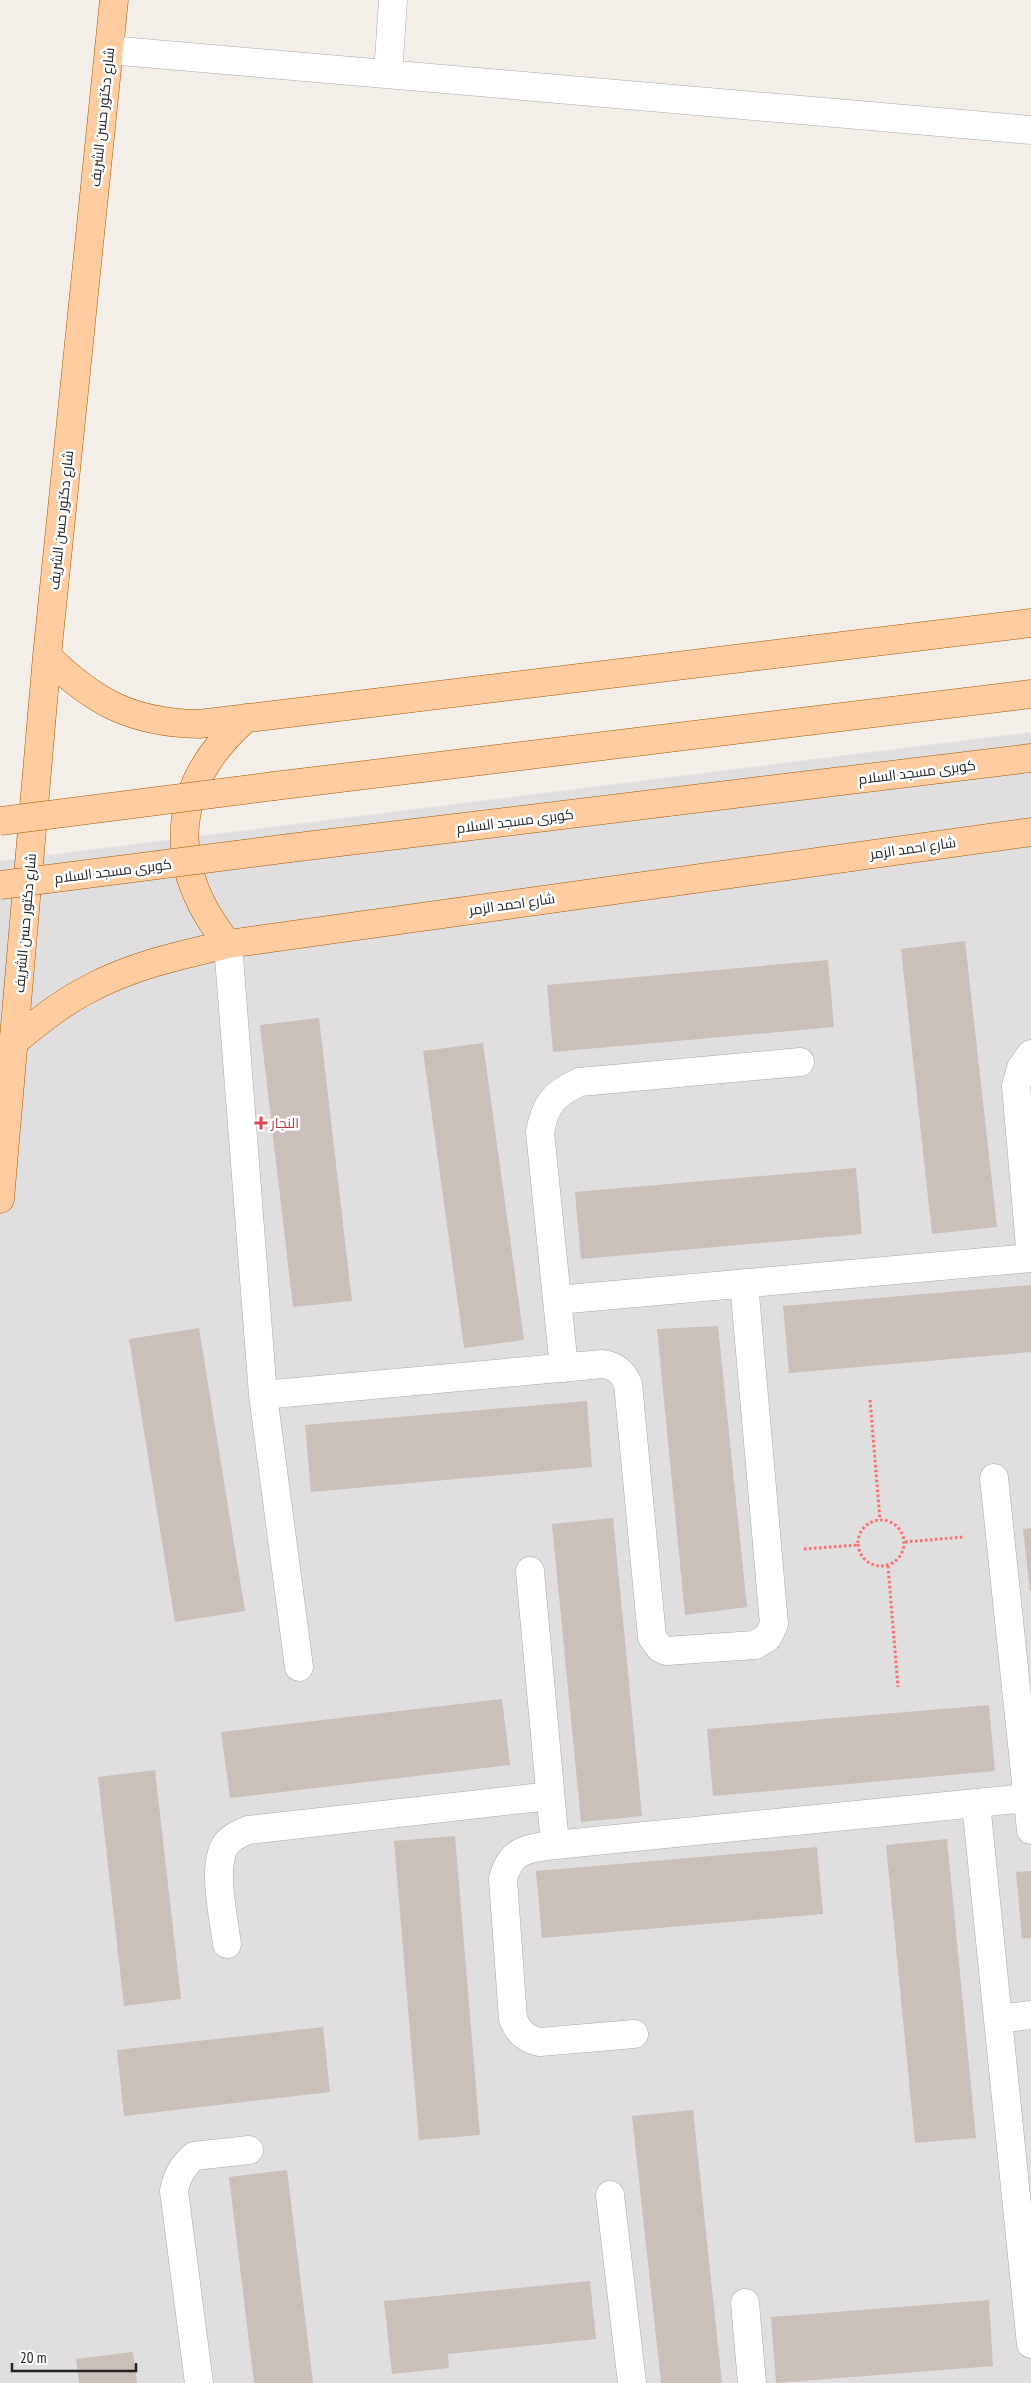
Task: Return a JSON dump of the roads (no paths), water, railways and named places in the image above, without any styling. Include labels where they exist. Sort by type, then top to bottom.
[{"type":"main road","name":"شارع دكتور حسن الشريف","points":[[0,1199],[47,656],[114,0]]},
{"type":"main road","points":[[47,656],[66,676],[115,708],[142,718],[170,724],[198,724],[1031,623]]},
{"type":"main road","points":[[0,821],[1031,694]]},
{"type":"main road","points":[[228,944],[210,922],[197,896],[188,870],[185,841],[187,812],[194,785],[208,760],[225,737],[246,718]]},
{"type":"main road","name":"كوبرى مسجد السلام","points":[[0,885],[1031,758]]},
{"type":"main road","name":"شارع احمد الزمر","points":[[15,1041],[48,1014],[87,990],[111,979],[171,958],[228,944],[1031,832]]},
{"type":"street","points":[[388,74],[393,0]]},
{"type":"street","points":[[109,50],[1031,130]]},
{"type":"street","points":[[228,944],[263,1395],[299,1667]]},
{"type":"street","points":[[557,1300],[1031,1258],[1028,1199],[1016,1086],[1021,1068],[1031,1054]]},
{"type":"street","points":[[564,1368],[540,1132],[543,1115],[551,1101],[564,1089],[580,1082],[800,1062]]},
{"type":"street","points":[[263,1395],[603,1364],[612,1366],[619,1370],[628,1384],[652,1637],[660,1648],[673,1651],[755,1645],[768,1637],[774,1624],[744,1283]]},
{"type":"street","points":[[994,1478],[1031,1830]]},
{"type":"street","points":[[530,1571],[555,1844]]},
{"type":"street","points":[[227,1944],[218,1864],[227,1842],[237,1835],[248,1830],[550,1796]]},
{"type":"street","points":[[634,2034],[540,2042],[531,2040],[517,2028],[513,2019],[503,1879],[508,1864],[519,1852],[529,1848],[555,1844],[1027,1798]]},
{"type":"street","points":[[976,1802],[1031,2344]]},
{"type":"street","points":[[998,2019],[1031,2015]]},
{"type":"street","points":[[199,2383],[174,2191],[176,2180],[180,2171],[194,2156],[249,2150]]},
{"type":"street","points":[[610,2195],[632,2383]]},
{"type":"street","points":[[745,2303],[752,2383]]},
{"type":"place","name":"النجار","points":[[261,1123]]}]
